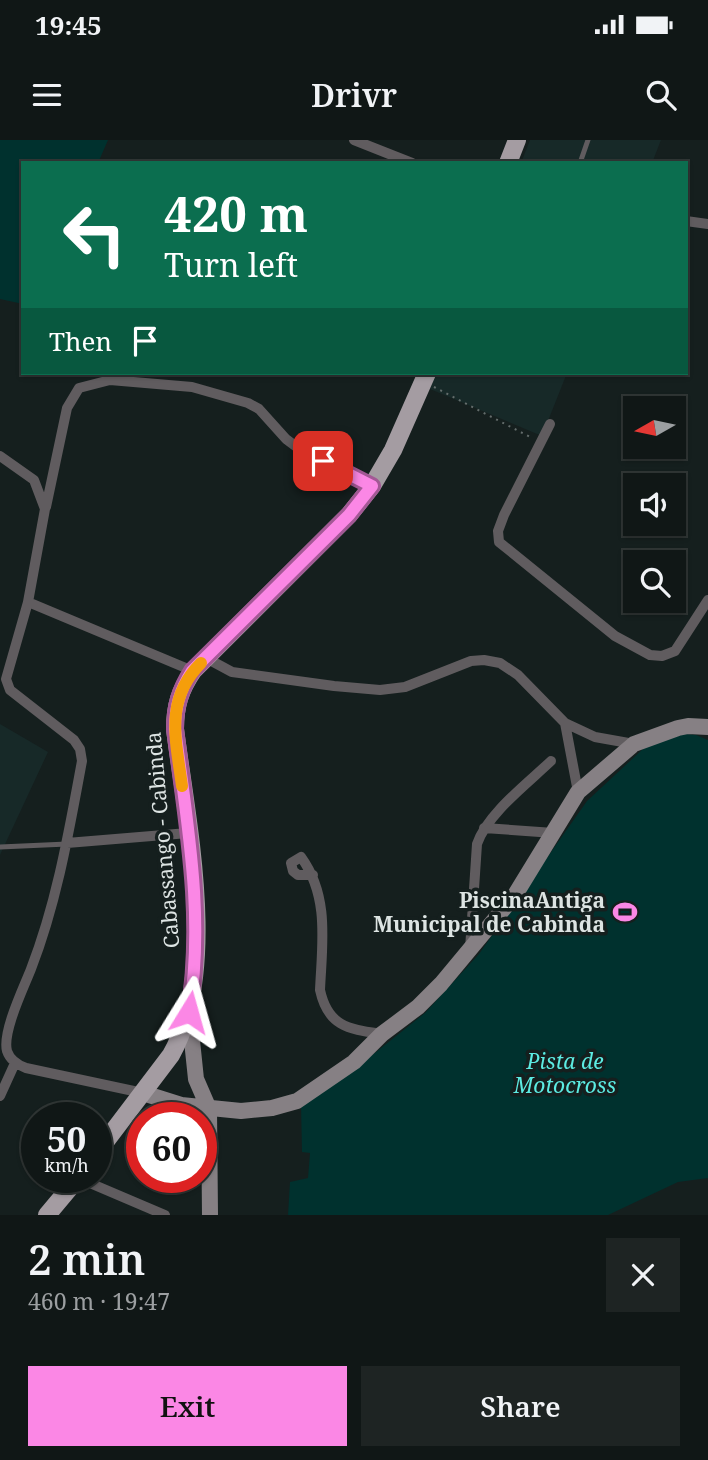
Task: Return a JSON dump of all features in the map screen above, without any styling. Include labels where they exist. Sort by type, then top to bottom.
[{"type":"main road","points":[[510,161],[517,140]]},
{"type":"main road","name":"Cabassango - Cabinda","points":[[112,1133],[171,1055],[189,1012],[196,927],[175,712],[183,685],[192,671],[349,515],[372,486],[393,450],[426,377]]},
{"type":"main road","points":[[47,1215],[65,1193]]},
{"type":"street","points":[[354,140],[394,160]]},
{"type":"street","points":[[688,220],[708,224]]},
{"type":"street","points":[[166,1102],[143,1093],[26,1068],[15,1063],[7,1050],[8,1032],[46,932],[67,844],[82,761],[80,749],[74,740],[10,690],[6,679],[28,602],[67,408],[79,388],[110,380],[192,387],[248,403],[258,409],[298,448],[372,486]]},
{"type":"street","points":[[550,424],[498,531],[499,542],[615,636],[650,655],[662,656],[675,650],[708,600]]},
{"type":"street","points":[[0,456],[34,480],[45,509]]},
{"type":"street","points":[[28,602],[192,671]]},
{"type":"street","points":[[206,658],[232,672],[380,690],[405,687],[471,661],[500,663],[518,675],[565,723],[595,737],[634,744]]},
{"type":"street","points":[[565,723],[578,792]]},
{"type":"street","points":[[217,1110],[241,1111],[272,1108],[297,1101],[354,1062],[382,1034],[418,1007],[469,951],[515,895],[578,792],[634,744],[678,728],[708,727]]},
{"type":"street","points":[[469,951],[477,844],[484,828],[551,761]]},
{"type":"street","points":[[484,828],[554,834]]},
{"type":"street","points":[[67,844],[188,833]]},
{"type":"street","points":[[313,875],[323,912],[320,990],[323,1002],[328,1013],[349,1030],[382,1034]]},
{"type":"street","points":[[189,1012],[194,1064],[200,1092],[205,1102]]},
{"type":"street","points":[[171,1055],[183,1056],[194,1064]]},
{"type":"street","points":[[0,1096],[15,1063]]},
{"type":"street","points":[[112,1192],[165,1215]]},
{"type":"street","points":[[210,1193],[210,1215]]},
{"type":"lane","points":[[581,161],[588,140]]},
{"type":"lane","points":[[0,847],[67,844]]},
{"type":"path","points":[[426,377],[540,444]]},
{"type":"shaded area","points":[[530,140],[661,140],[653,161],[522,161]]},
{"type":"shaded area","points":[[435,375],[566,375],[542,436],[430,389]]},
{"type":"shaded area","points":[[0,724],[48,752],[0,855]]},
{"type":"green space","points":[[0,140],[108,140],[99,161],[21,161],[21,304],[0,299]]},
{"type":"green space","name":"Pista de Motocross","points":[[677,733],[696,735],[708,740],[708,1178],[678,1182],[608,1215],[288,1215],[290,1182],[308,1178],[310,1153],[302,1152],[301,1104],[366,1060],[425,1013],[479,954],[587,801],[644,748]]},
{"type":"slow traffic","points":[[182,786],[175,712],[183,685],[201,663]]},
{"type":"place","name":"PiscinaAntiga Municipal de Cabinda","points":[[625,912]]},
{"type":"route","points":[[189,1012],[196,927],[193,878],[175,729],[178,698],[192,671],[349,515],[372,486],[323,461]]}]
